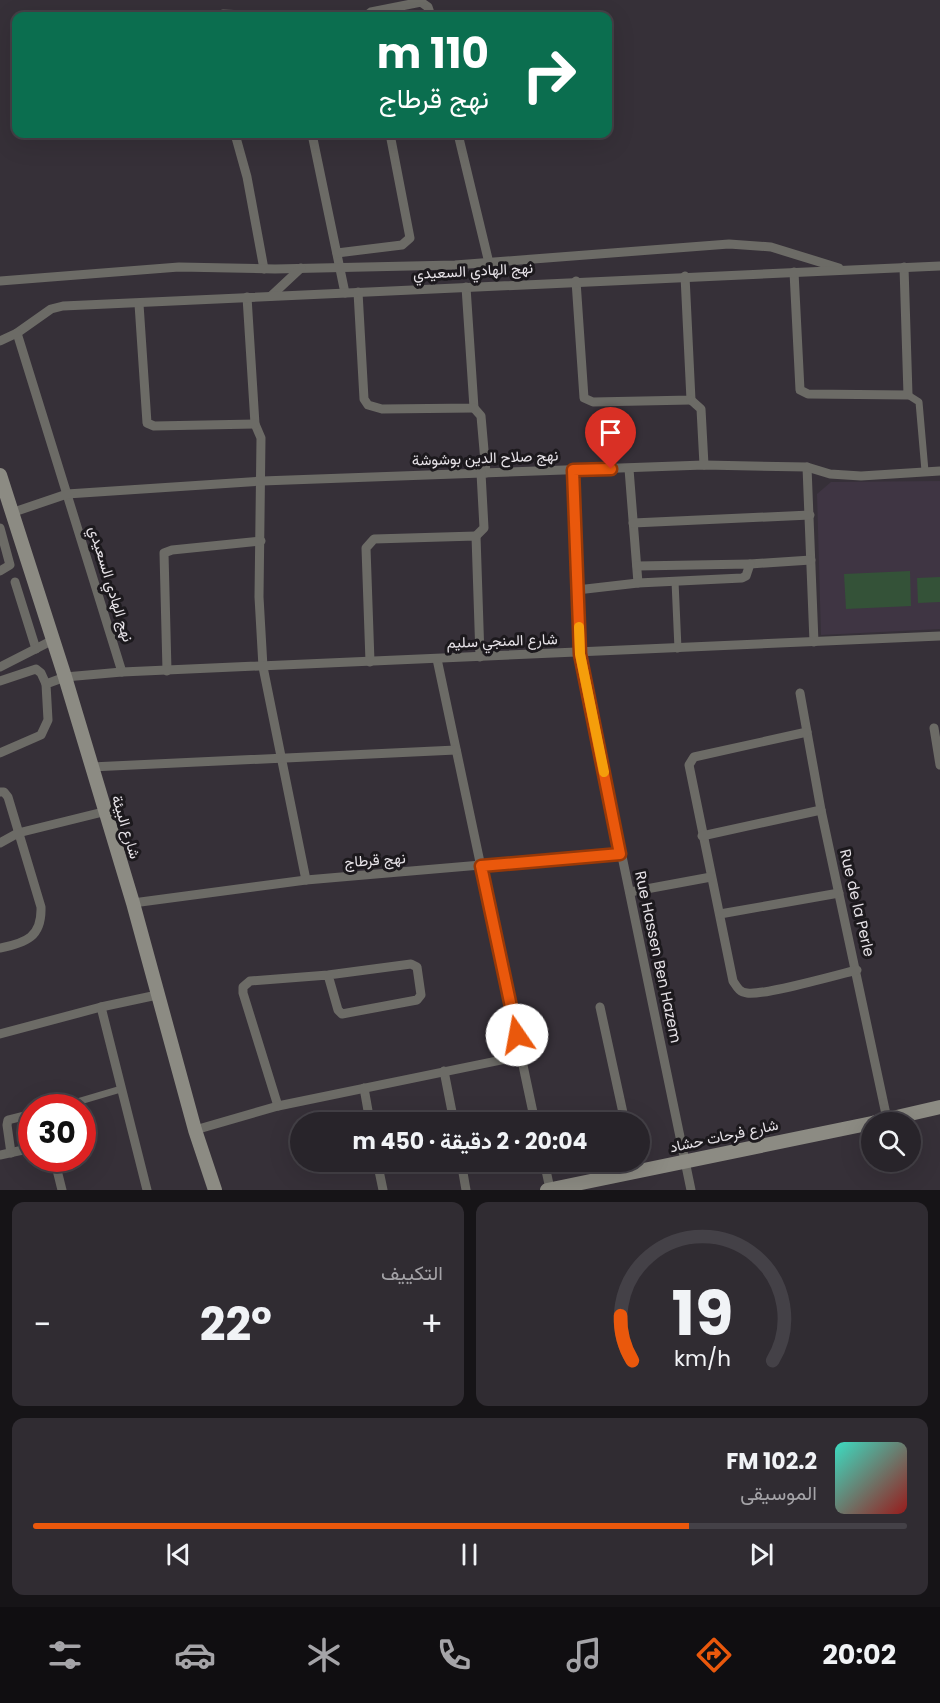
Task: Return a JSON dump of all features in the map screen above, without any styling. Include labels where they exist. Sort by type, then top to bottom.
[{"type":"main road","name":"شارع البيئة","points":[[0,475],[51,641],[65,677],[133,903],[195,1130],[215,1190]]},
{"type":"main road","name":"شارع فرحات حشاد","points":[[918,1112],[940,1107]]},
{"type":"main road","name":"شارع فرحات حشاد","points":[[650,1165],[685,1161],[861,1125]]},
{"type":"main road","name":"شارع فرحات حشاد","points":[[548,1190],[578,1187],[619,1172]]},
{"type":"street","points":[[371,12],[421,2],[428,7],[429,12]]},
{"type":"street","points":[[237,138],[247,177],[264,269]]},
{"type":"street","points":[[313,138],[345,293]]},
{"type":"street","points":[[337,253],[402,245],[410,238],[391,138]]},
{"type":"street","points":[[459,138],[489,263]]},
{"type":"street","points":[[0,281],[179,267],[264,269],[489,263],[729,244],[771,247],[844,270]]},
{"type":"street","name":"نهج الهادي السعيدي","points":[[0,340],[17,333],[57,307],[576,281],[940,266]]},
{"type":"street","points":[[904,267],[908,394]]},
{"type":"street","points":[[271,296],[301,268]]},
{"type":"street","points":[[794,272],[800,390],[808,394],[908,394],[919,402],[925,471]]},
{"type":"street","points":[[685,276],[691,400]]},
{"type":"street","points":[[576,281],[584,398],[593,402],[691,400],[701,409],[704,465]]},
{"type":"street","points":[[370,662],[366,548],[369,541],[476,536],[484,528],[482,416],[474,408],[466,287]]},
{"type":"street","points":[[358,292],[364,399],[368,405],[382,409],[474,408]]},
{"type":"street","points":[[247,297],[255,424],[261,438],[259,597],[263,667],[306,880]]},
{"type":"street","points":[[139,304],[147,423],[154,426],[255,424]]},
{"type":"street","name":"نهج الهادي السعيدي","points":[[17,333],[122,672]]},
{"type":"street","name":"نهج صلاح الدين بوشوشة","points":[[11,513],[67,494],[262,481],[704,465],[807,467],[830,474],[861,476],[940,471]]},
{"type":"street","points":[[807,467],[814,642]]},
{"type":"street","points":[[629,469],[638,583]]},
{"type":"street","name":"Rue Hassen Ben Hazem","points":[[573,470],[580,654],[691,1190]]},
{"type":"street","points":[[633,523],[810,515]]},
{"type":"street","points":[[0,528],[10,565],[9,568],[0,571]]},
{"type":"street","points":[[476,536],[480,657]]},
{"type":"street","points":[[166,670],[164,553],[172,550],[261,541]]},
{"type":"street","points":[[637,566],[750,564],[811,560]]},
{"type":"street","points":[[578,590],[638,583],[742,578],[746,576],[750,564]]},
{"type":"street","points":[[675,581],[678,649]]},
{"type":"street","points":[[15,582],[36,649]]},
{"type":"street","name":"شارع المنجي سليم","points":[[46,684],[65,677],[122,672],[580,654],[940,636]]},
{"type":"street","points":[[0,667],[51,641]]},
{"type":"street","points":[[437,659],[533,1112]]},
{"type":"street","points":[[0,681],[36,669],[41,673],[46,684],[46,727],[41,735],[0,753]]},
{"type":"street","name":"Rue de la Perle","points":[[800,693],[821,810],[857,970],[877,1112]]},
{"type":"street","points":[[934,728],[940,765]]},
{"type":"street","points":[[807,732],[694,757],[689,765],[702,836],[733,981],[738,990],[745,993],[765,992],[857,970]]},
{"type":"street","points":[[91,766],[456,750]]},
{"type":"street","points":[[0,792],[8,797],[41,907],[41,918],[33,937],[23,943],[0,948]]},
{"type":"street","points":[[702,836],[821,810]]},
{"type":"street","points":[[0,843],[18,833],[104,812]]},
{"type":"street","name":"نهج قرطاج","points":[[133,903],[306,880],[620,854]]},
{"type":"street","points":[[630,892],[711,877]]},
{"type":"street","points":[[720,914],[839,893]]},
{"type":"street","points":[[278,1106],[243,987],[250,981],[328,975],[411,964],[417,967],[421,995],[417,1000],[342,1014],[338,1010],[328,975]]},
{"type":"street","points":[[0,1034],[101,1007],[157,995]]},
{"type":"street","points":[[101,1007],[147,1190]]},
{"type":"street","points":[[600,1007],[624,1112]]},
{"type":"street","points":[[195,1130],[278,1106],[521,1056]]},
{"type":"street","points":[[444,1071],[452,1112]]},
{"type":"street","points":[[364,1088],[368,1112]]},
{"type":"street","points":[[96,1096],[121,1089]]},
{"type":"street","points":[[11,1153],[6,1125],[8,1120],[18,1118]]},
{"type":"street","points":[[0,1155],[18,1151]]},
{"type":"street","points":[[58,1172],[62,1190]]},
{"type":"street","points":[[379,1172],[382,1190]]},
{"type":"street","points":[[463,1172],[466,1190]]},
{"type":"street","points":[[546,1172],[548,1190]]},
{"type":"shaded area","points":[[940,481],[940,629],[821,635],[817,494],[831,482]]},
{"type":"green space","points":[[910,571],[911,606],[846,609],[844,574]]},
{"type":"green space","points":[[940,577],[940,602],[918,603],[917,578]]},
{"type":"slow traffic","points":[[579,627],[580,654],[604,772]]},
{"type":"route","points":[[517,1035],[481,866],[620,854],[580,654],[573,470],[611,469]]}]
